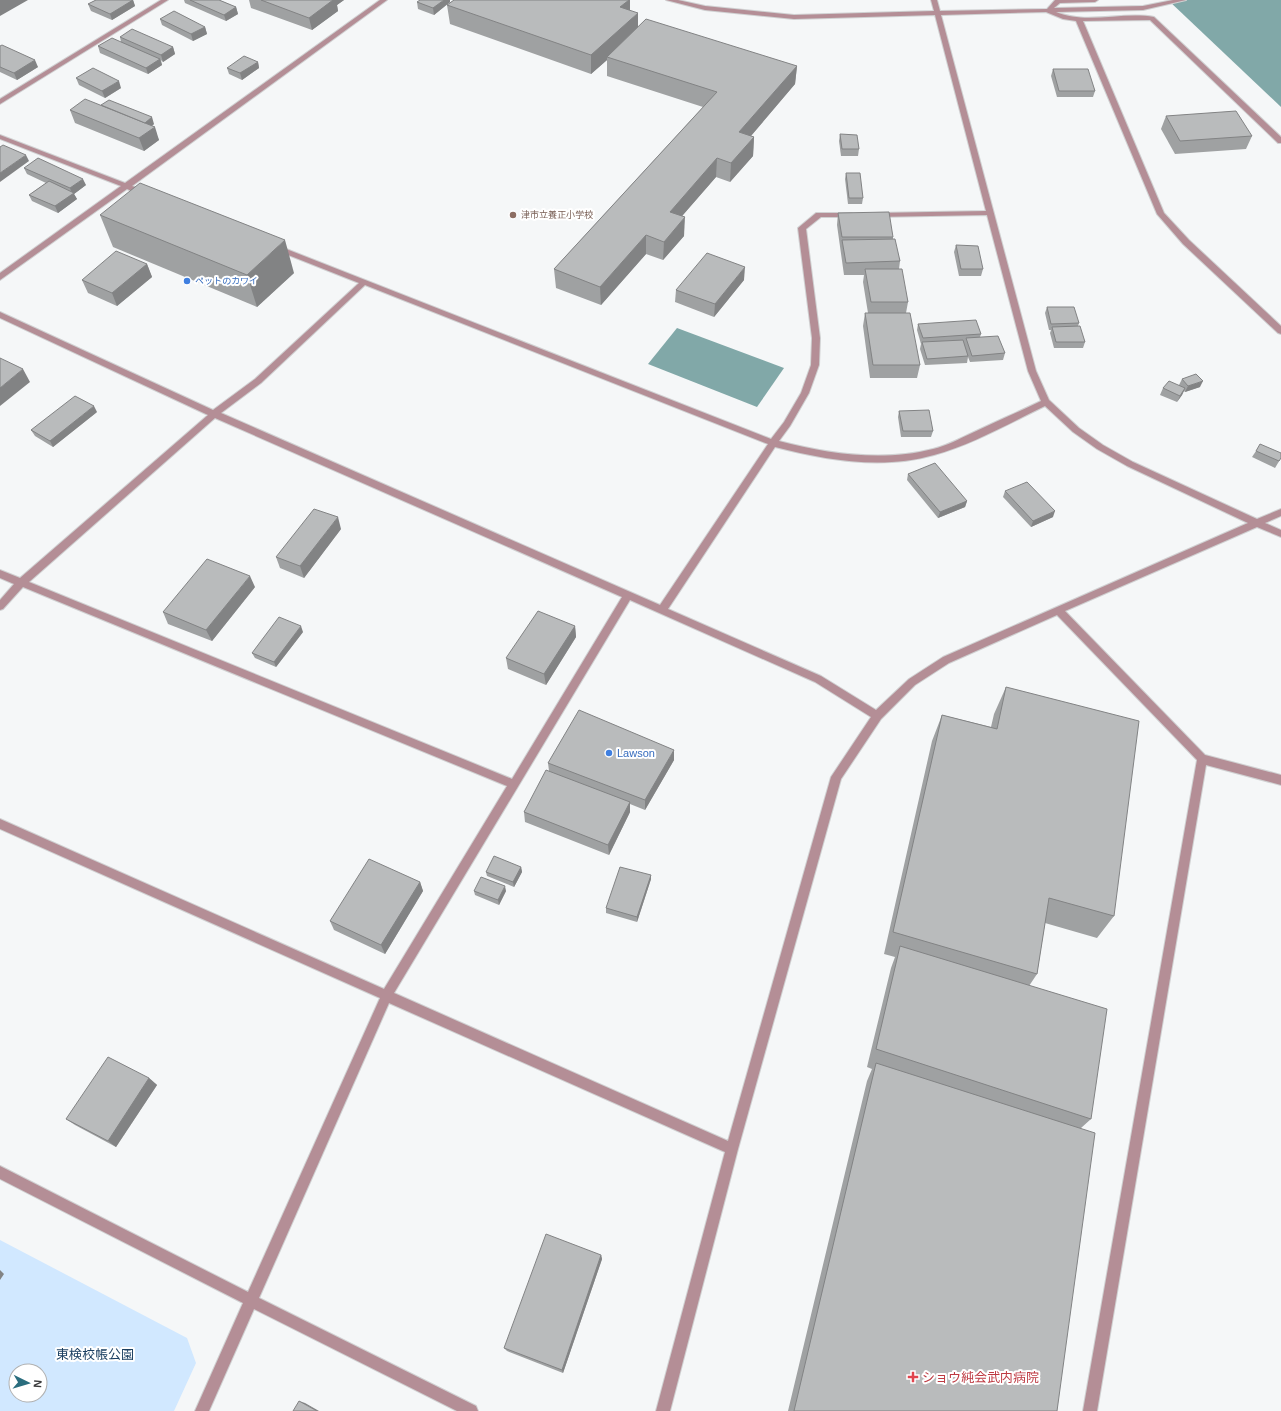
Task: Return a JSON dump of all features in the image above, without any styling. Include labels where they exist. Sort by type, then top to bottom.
[{"type":"street","points":[[0,102],[165,0]]},
{"type":"street","points":[[0,278],[384,0]]},
{"type":"street","points":[[668,0],[704,8],[794,17],[1143,8],[1183,0]]},
{"type":"street","points":[[934,0],[989,213],[1032,371],[1046,402],[1076,430],[1100,447],[1130,464],[1281,534]]},
{"type":"street","points":[[1048,11],[1058,1],[1095,0]]},
{"type":"street","points":[[1048,11],[1065,18],[1079,20],[1152,18],[1281,141]]},
{"type":"street","points":[[1079,20],[1161,214],[1186,242],[1281,331]]},
{"type":"street","points":[[0,137],[150,196]]},
{"type":"street","points":[[662,610],[773,442],[787,424],[805,393],[815,365],[816,338],[802,228],[819,215],[989,213]]},
{"type":"street","points":[[268,243],[773,442],[798,450],[829,456],[867,459],[927,454],[954,445],[1046,402]]},
{"type":"street","points":[[0,606],[21,583],[172,450],[214,414],[258,381],[364,282]]},
{"type":"street","points":[[0,316],[214,414],[818,679],[876,716]]},
{"type":"street","points":[[662,1411],[732,1149],[836,777],[876,716],[912,682],[946,660],[1281,512]]},
{"type":"street","points":[[0,574],[513,784]]},
{"type":"street","points":[[202,1411],[250,1300],[388,995],[513,784],[628,595]]},
{"type":"street","points":[[1058,610],[1202,759],[1281,780]]},
{"type":"street","points":[[1090,1411],[1202,759]]},
{"type":"street","points":[[0,824],[732,1149]]},
{"type":"street","points":[[0,1172],[471,1411]]},
{"type":"green space","name":"東検校帳公園","points":[[0,1240],[187,1338],[196,1363],[174,1411],[0,1411]]},
{"type":"shaded area","points":[[1168,0],[1281,0],[1281,107]]},
{"type":"shaded area","points":[[677,328],[784,368],[757,407],[648,364]]},
{"type":"building","points":[[96,0],[133,0],[110,14],[88,4]]},
{"type":"building","points":[[190,0],[219,0],[236,7],[224,15]]},
{"type":"building","points":[[261,0],[333,0],[309,18]]},
{"type":"building","points":[[420,0],[444,0],[433,8],[417,2]]},
{"type":"building","points":[[454,0],[629,0],[620,7],[638,13],[591,55],[447,5]]},
{"type":"building","points":[[174,11],[205,27],[191,34],[160,19]]},
{"type":"building","points":[[646,19],[797,66],[739,132],[754,137],[731,163],[717,158],[670,212],[685,217],[664,242],[646,235],[600,287],[554,269],[717,92],[607,57]]},
{"type":"building","points":[[132,29],[173,47],[161,55],[120,37]]},
{"type":"building","points":[[112,38],[160,59],[146,68],[98,46]]},
{"type":"building","points":[[2,45],[35,60],[14,73],[0,67],[0,46]]},
{"type":"building","points":[[244,56],[258,62],[240,73],[227,68]]},
{"type":"building","points":[[93,68],[119,81],[102,91],[76,78]]},
{"type":"building","points":[[1053,69],[1088,69],[1095,91],[1059,91]]},
{"type":"building","points":[[85,99],[155,127],[139,138],[70,110]]},
{"type":"building","points":[[109,100],[152,117],[145,123],[101,105]]},
{"type":"building","points":[[1236,111],[1252,136],[1180,141],[1166,116]]},
{"type":"building","points":[[840,134],[857,135],[859,149],[842,149]]},
{"type":"building","points":[[3,145],[26,155],[0,173],[0,147]]},
{"type":"building","points":[[38,158],[83,179],[70,188],[24,168]]},
{"type":"building","points":[[846,173],[860,173],[863,198],[849,198]]},
{"type":"building","points":[[49,181],[74,193],[55,206],[29,195]]},
{"type":"building","points":[[140,183],[285,240],[247,275],[100,215]]},
{"type":"building","points":[[889,212],[893,237],[842,237],[838,213]]},
{"type":"building","points":[[895,239],[900,261],[846,263],[842,240]]},
{"type":"building","points":[[956,245],[978,246],[983,269],[961,269]]},
{"type":"building","points":[[116,251],[147,264],[112,293],[82,280]]},
{"type":"building","points":[[707,253],[745,267],[715,304],[676,290]]},
{"type":"building","points":[[865,269],[902,269],[908,302],[871,302]]},
{"type":"building","points":[[1047,307],[1074,307],[1079,323],[1051,324]]},
{"type":"building","points":[[865,313],[910,313],[920,365],[873,365]]},
{"type":"building","points":[[976,320],[981,334],[923,338],[918,324]]},
{"type":"building","points":[[1080,326],[1085,342],[1056,342],[1052,327]]},
{"type":"building","points":[[998,336],[1005,353],[972,356],[966,338]]},
{"type":"building","points":[[963,340],[968,356],[927,359],[922,342]]},
{"type":"building","points":[[0,358],[23,369],[0,388]]},
{"type":"building","points":[[1196,374],[1203,381],[1188,386],[1182,379]]},
{"type":"building","points":[[1169,381],[1185,388],[1180,396],[1163,388]]},
{"type":"building","points":[[75,396],[94,406],[50,441],[31,430]]},
{"type":"building","points":[[929,410],[933,431],[903,431],[899,411]]},
{"type":"building","points":[[1260,444],[1281,453],[1281,458],[1279,461],[1256,451]]},
{"type":"building","points":[[935,463],[967,501],[940,512],[908,474]]},
{"type":"building","points":[[1027,482],[1055,511],[1033,521],[1005,491]]},
{"type":"building","points":[[314,509],[338,517],[300,566],[276,557]]},
{"type":"building","points":[[207,559],[250,576],[206,630],[163,612]]},
{"type":"building","points":[[538,611],[575,626],[544,674],[506,658]]},
{"type":"building","points":[[279,617],[301,626],[274,662],[252,653]]},
{"type":"building","points":[[1006,687],[1139,721],[1114,916],[1049,898],[1037,974],[893,932],[942,715],[997,729]]},
{"type":"building","points":[[579,710],[674,750],[645,800],[548,763]]},
{"type":"building","points":[[546,770],[630,802],[608,845],[524,812]]},
{"type":"building","points":[[494,856],[521,867],[513,882],[486,872]]},
{"type":"building","points":[[369,859],[420,882],[381,945],[330,921]]},
{"type":"building","points":[[620,867],[651,875],[637,917],[606,908]]},
{"type":"building","points":[[481,877],[505,886],[498,900],[474,891]]},
{"type":"building","points":[[900,946],[1107,1009],[1091,1119],[876,1049]]},
{"type":"building","points":[[108,1057],[149,1078],[108,1141],[66,1119]]},
{"type":"building","points":[[876,1063],[1095,1133],[1057,1411],[794,1411]]},
{"type":"building","points":[[546,1234],[601,1255],[562,1370],[504,1348]]},
{"type":"building","points":[[299,1401],[317,1411],[293,1411]]},
{"type":"place","name":"津市立養正小学校","points":[[513,215]]},
{"type":"place","name":"ペットのカワイ","points":[[187,281]]},
{"type":"place","name":"Lawson","points":[[609,753]]},
{"type":"place","name":"ショウ純会武内病院","points":[[913,1377]]}]
